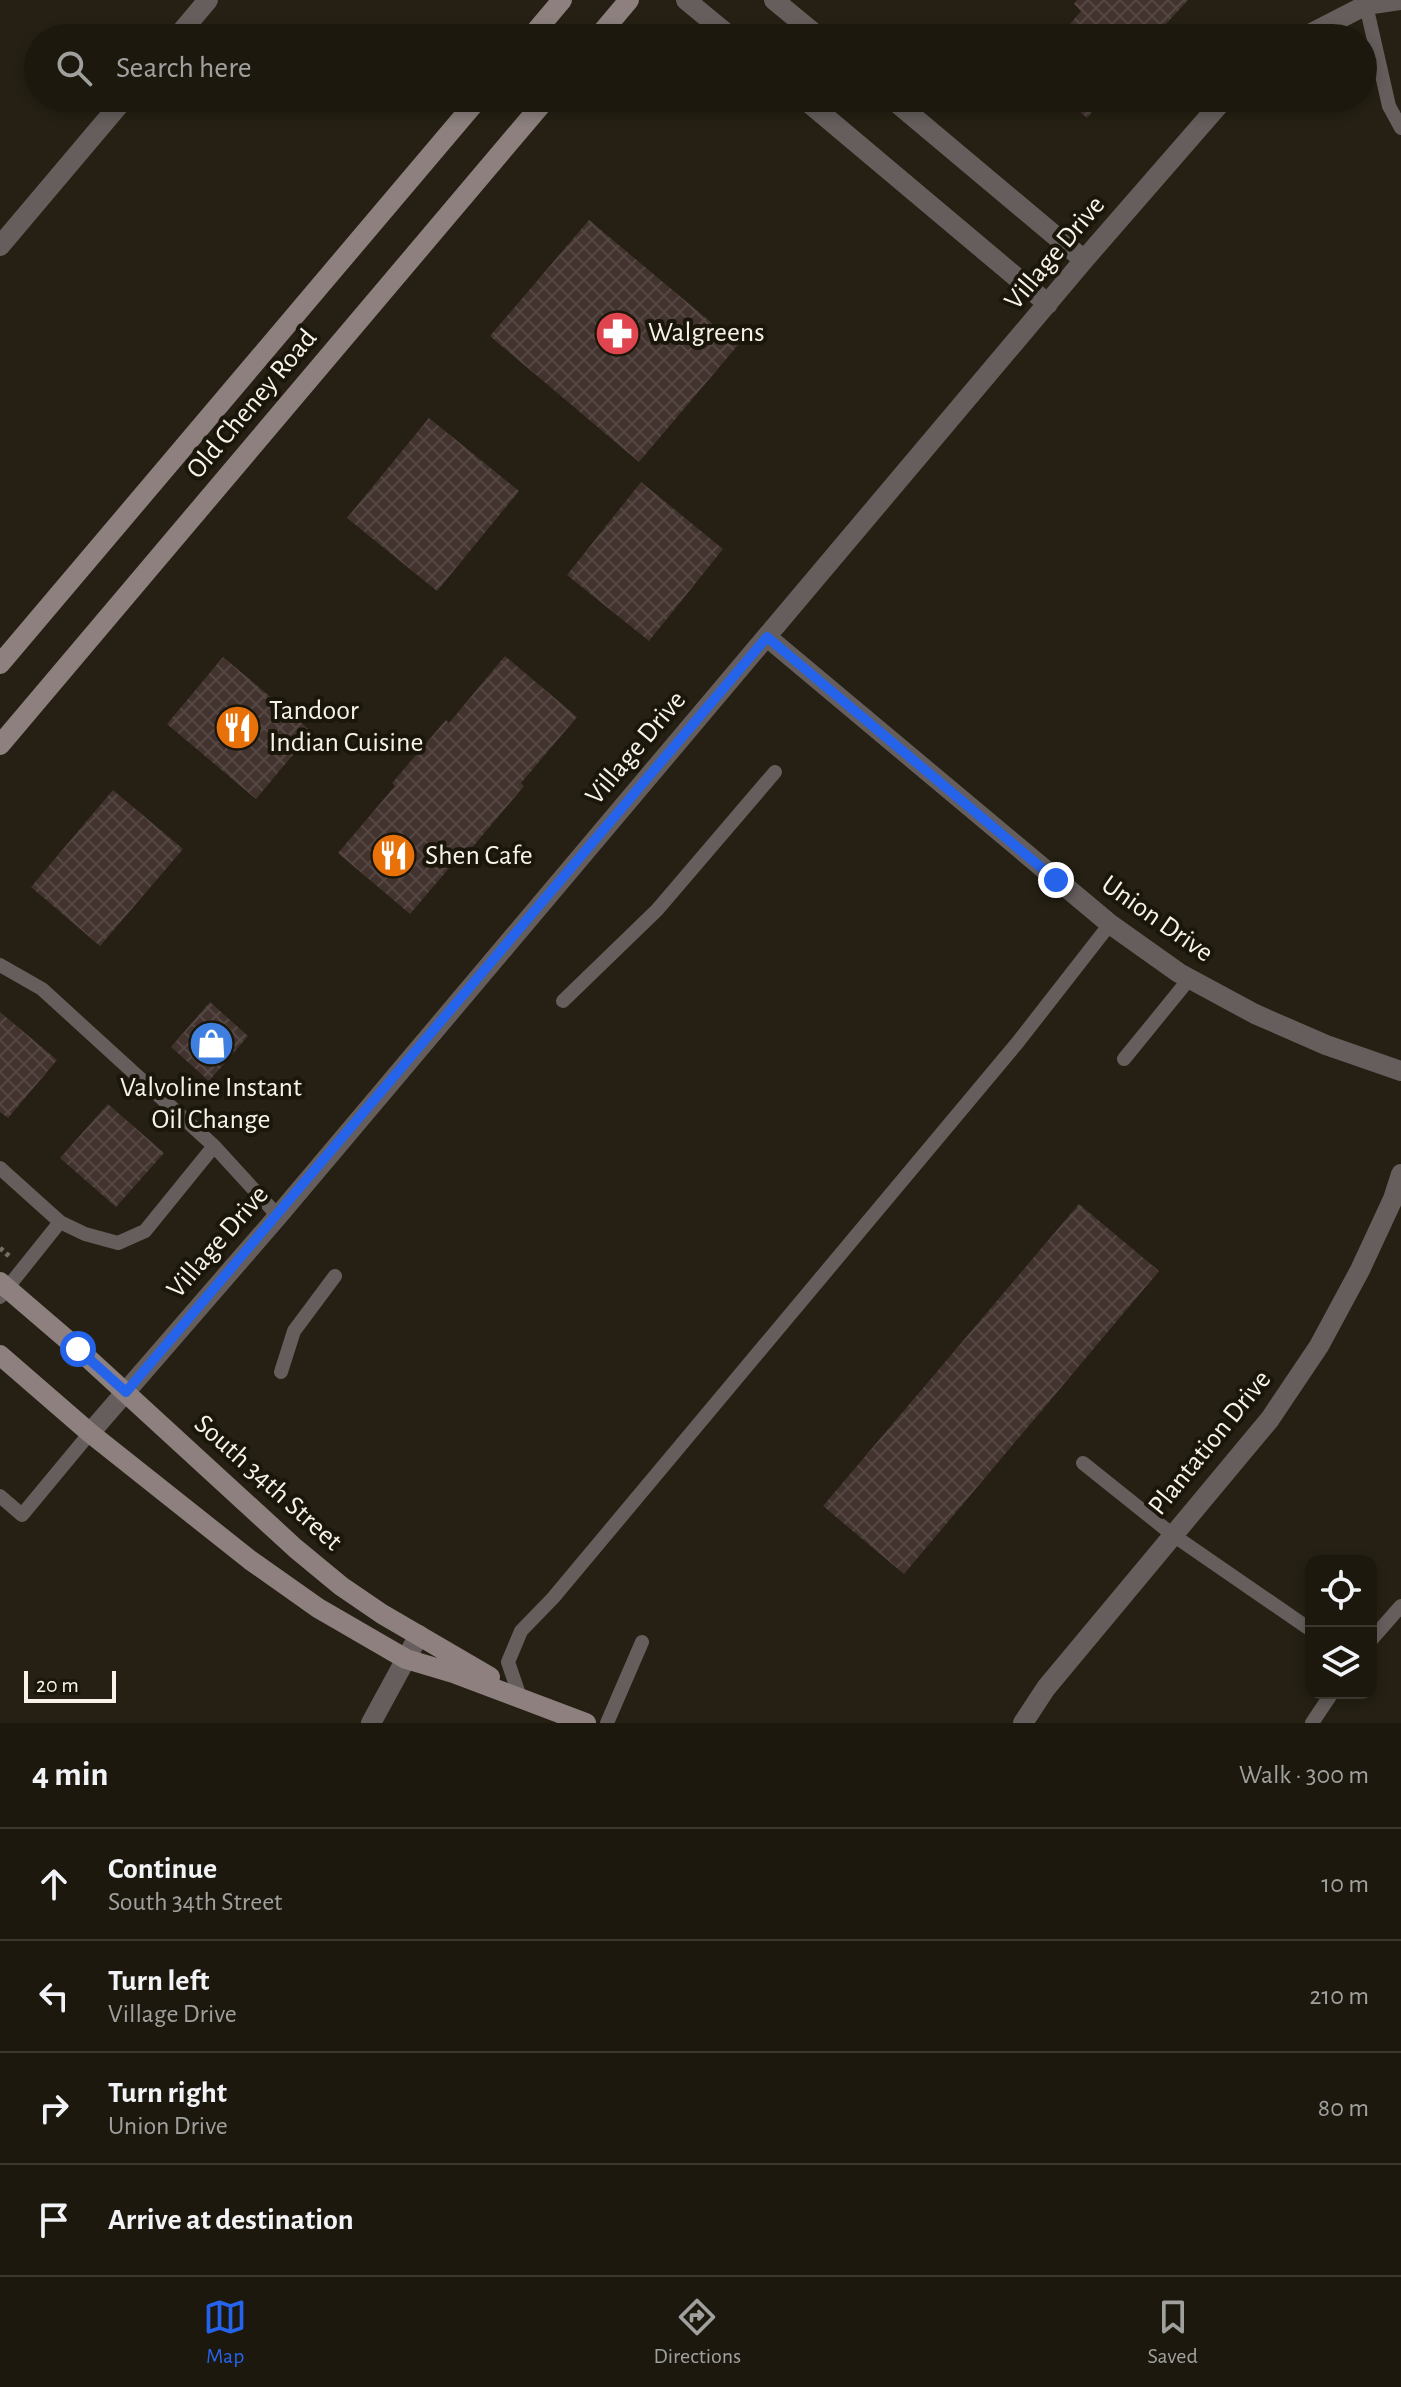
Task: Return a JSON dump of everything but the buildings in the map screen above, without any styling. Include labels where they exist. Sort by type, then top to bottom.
[{"type":"main road","points":[[542,24],[562,0]]},
{"type":"main road","points":[[609,24],[629,0]]},
{"type":"main road","name":"Old Cheney Road","points":[[0,664],[467,112]]},
{"type":"main road","name":"Old Cheney Road","points":[[0,745],[535,112]]},
{"type":"main road","name":"South 34th Street","points":[[3,1289],[126,1392],[295,1548],[341,1586],[520,1697]]},
{"type":"main road","name":"South 34th Street","points":[[0,1355],[90,1433],[250,1560],[318,1608],[406,1659],[586,1723]]},
{"type":"street","points":[[187,24],[207,0]]},
{"type":"street","points":[[686,0],[715,24]]},
{"type":"street","points":[[774,0],[803,24]]},
{"type":"street","points":[[1327,24],[1366,2],[1401,0]]},
{"type":"street","points":[[0,246],[113,112]]},
{"type":"street","points":[[820,112],[1048,304]]},
{"type":"street","points":[[908,112],[1084,260]]},
{"type":"street","name":"Village Drive","points":[[90,1433],[278,1216],[1084,260],[1213,112]]},
{"type":"street","name":"Union Drive","points":[[767,637],[1110,924],[1190,978],[1255,1014],[1326,1045],[1401,1071]]},
{"type":"street","name":"Plantation Drive","points":[[1023,1723],[1046,1688],[1270,1419],[1319,1346],[1360,1270],[1393,1199],[1401,1174]]},
{"type":"street","points":[[371,1723],[419,1635]]},
{"type":"lane","points":[[1366,2],[1371,24]]},
{"type":"lane","points":[[1377,52],[1389,106],[1401,128]]},
{"type":"lane","points":[[563,1001],[657,910],[775,772]]},
{"type":"lane","points":[[520,1697],[508,1662],[521,1631],[553,1598],[1004,1060],[1110,924]]},
{"type":"lane","points":[[0,965],[42,989],[214,1146],[278,1216]]},
{"type":"lane","points":[[1124,1059],[1190,978]]},
{"type":"lane","points":[[0,1168],[60,1222],[85,1234],[118,1243],[145,1231],[214,1146]]},
{"type":"lane","points":[[3,1289],[60,1222]]},
{"type":"lane","points":[[281,1372],[294,1331],[335,1276]]},
{"type":"lane","points":[[0,1496],[22,1515],[90,1433]]},
{"type":"lane","points":[[1083,1463],[1173,1535],[1307,1627]]},
{"type":"lane","points":[[1377,1633],[1401,1606]]},
{"type":"lane","points":[[607,1723],[642,1642]]},
{"type":"lane","points":[[1312,1723],[1328,1699]]},
{"type":"place","name":"Walgreens","points":[[617,333]]},
{"type":"place","name":"Tandoor Indian Cuisine","points":[[238,727]]},
{"type":"place","name":"Shen Cafe","points":[[394,856]]},
{"type":"place","name":"Valvoline Instant Oil Change","points":[[211,1043]]},
{"type":"route","points":[[78,1349],[126,1392],[767,637],[1056,880]]}]
